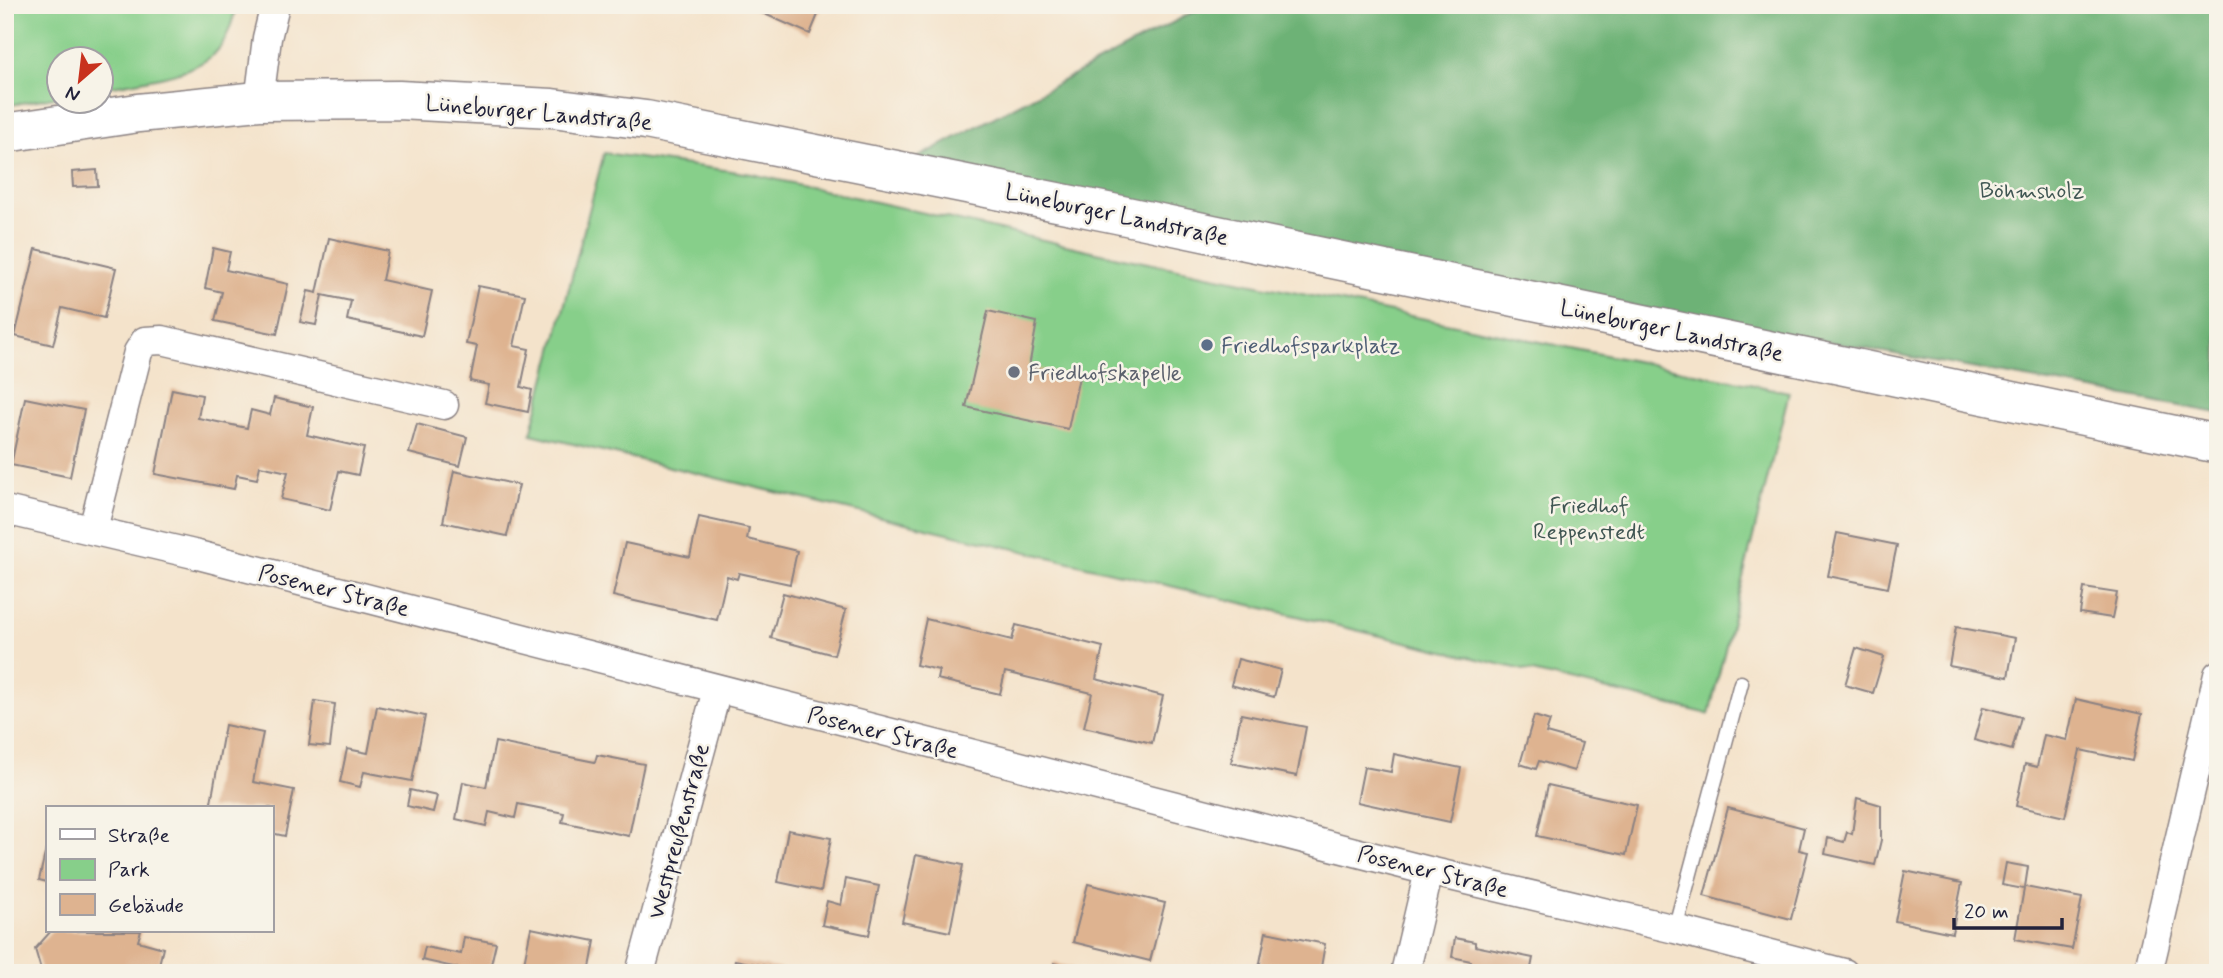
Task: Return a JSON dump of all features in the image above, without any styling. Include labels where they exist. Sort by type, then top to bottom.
[{"type":"main road","name":"Lüneburger Landstraße","points":[[5,133],[138,113],[259,101],[398,100],[552,108],[686,127],[2218,444]]},
{"type":"street","points":[[259,101],[267,38],[275,5]]},
{"type":"street","points":[[93,529],[138,352],[145,341],[162,340],[444,405]]},
{"type":"street","name":"Posener Straße","points":[[5,510],[93,529],[554,645],[717,690],[1429,871],[1675,929],[1844,973]]},
{"type":"street","points":[[2148,973],[2218,675]]},
{"type":"street","name":"Westpreußenstraße","points":[[640,973],[717,690]]},
{"type":"street","points":[[1405,973],[1429,871]]},
{"type":"lane","points":[[1675,929],[1741,683]]},
{"type":"green space","points":[[26,5],[237,5],[222,45],[213,55],[190,68],[116,85],[116,46],[46,46],[46,98],[5,106],[5,9]]},
{"type":"green space","name":"Böhmsholz","points":[[1206,5],[2218,5],[2218,413],[1352,255],[913,160]]},
{"type":"green space","name":"Friedhof Reppenstedt","points":[[604,153],[752,174],[1123,258],[1789,392],[1709,714],[531,434]]},
{"type":"building","points":[[744,5],[822,5],[810,34]]},
{"type":"building","points":[[97,170],[98,186],[73,187],[72,172]]},
{"type":"building","points":[[329,238],[388,251],[382,280],[432,291],[422,336],[347,320],[351,301],[322,295],[316,325],[300,322],[308,291],[317,293]]},
{"type":"building","points":[[213,248],[230,252],[226,270],[288,284],[277,334],[215,321],[222,292],[205,288]]},
{"type":"building","points":[[36,249],[116,268],[104,318],[62,308],[53,345],[15,336]]},
{"type":"building","points":[[478,286],[525,295],[514,346],[529,349],[521,387],[532,390],[528,412],[485,403],[489,385],[470,381],[477,346],[466,344]]},
{"type":"building","name":"Friedhofskapelle","points":[[988,311],[1037,322],[1029,367],[1079,377],[1068,429],[966,407]]},
{"type":"building","points":[[5,325],[16,327],[11,347],[5,345]]},
{"type":"building","points":[[172,389],[202,395],[198,418],[247,428],[251,410],[270,415],[274,398],[313,407],[307,435],[364,448],[358,475],[339,471],[330,510],[281,499],[288,472],[260,466],[257,479],[237,475],[234,489],[155,474]]},
{"type":"building","points":[[25,398],[84,410],[70,477],[11,465]]},
{"type":"building","points":[[417,424],[467,437],[460,466],[409,453]]},
{"type":"building","points":[[454,471],[519,485],[507,536],[443,522]]},
{"type":"building","points":[[699,517],[749,528],[747,539],[797,551],[790,584],[739,573],[737,579],[727,576],[717,620],[613,596],[625,543],[690,557]]},
{"type":"building","points":[[1837,533],[1897,545],[1888,588],[1828,576]]},
{"type":"building","points":[[2084,588],[2117,593],[2112,618],[2080,613]]},
{"type":"building","points":[[783,593],[846,610],[834,655],[771,638]]},
{"type":"building","points":[[926,619],[1012,640],[1016,625],[1103,647],[1096,679],[1163,696],[1152,743],[1084,727],[1092,693],[1005,672],[1000,694],[937,679],[939,670],[916,665]]},
{"type":"building","points":[[1956,627],[2015,638],[2008,677],[1949,666]]},
{"type":"building","points":[[1856,648],[1884,657],[1873,693],[1845,685]]},
{"type":"building","points":[[1238,659],[1281,670],[1274,697],[1231,685]]},
{"type":"building","points":[[2076,699],[2142,714],[2132,761],[2080,750],[2065,817],[2016,806],[2025,764],[2037,767],[2044,735],[2067,740]]},
{"type":"building","points":[[315,701],[335,704],[330,747],[309,745]]},
{"type":"building","points":[[377,706],[425,716],[412,781],[364,772],[360,787],[340,782],[347,749],[368,753]]},
{"type":"building","points":[[1983,707],[2021,717],[2012,750],[1974,740]]},
{"type":"building","points":[[1241,714],[1306,727],[1297,776],[1231,763]]},
{"type":"building","points":[[1534,716],[1550,721],[1546,733],[1582,743],[1574,771],[1539,761],[1536,769],[1520,764]]},
{"type":"building","points":[[225,725],[263,733],[253,782],[294,790],[285,836],[273,833],[273,806],[210,806]]},
{"type":"building","points":[[495,742],[595,762],[597,755],[644,764],[629,836],[562,822],[564,813],[518,804],[515,818],[489,812],[486,826],[456,819],[463,782],[486,787]]},
{"type":"building","points":[[1394,754],[1461,768],[1450,822],[1357,802],[1364,767],[1391,772]]},
{"type":"building","points":[[1548,785],[1637,805],[1626,855],[1537,836]]},
{"type":"building","points":[[410,790],[437,796],[433,812],[407,806]]},
{"type":"building","points":[[1857,798],[1881,805],[1881,840],[1875,865],[1825,854],[1828,838],[1844,842],[1847,832],[1852,834]]},
{"type":"building","points":[[1728,808],[1804,828],[1799,850],[1808,852],[1791,919],[1704,896]]},
{"type":"building","points":[[788,830],[831,838],[821,891],[778,882]]},
{"type":"building","points":[[46,849],[46,882],[39,880]]},
{"type":"building","points":[[916,855],[963,865],[950,932],[902,922]]},
{"type":"building","points":[[2006,863],[2028,867],[2025,887],[2082,898],[2072,949],[2015,939],[2024,889],[2002,885]]},
{"type":"building","points":[[1905,871],[1962,883],[1952,933],[1895,921]]},
{"type":"building","points":[[846,879],[879,886],[869,935],[822,925],[827,901],[841,905]]},
{"type":"building","points":[[1088,884],[1165,903],[1150,961],[1073,942]]},
{"type":"building","points":[[531,928],[595,941],[589,973],[522,973]]},
{"type":"building","points":[[50,932],[141,932],[138,941],[163,948],[157,973],[42,973],[35,949]]},
{"type":"building","points":[[1266,932],[1325,944],[1320,973],[1258,973]]},
{"type":"building","points":[[464,937],[496,943],[489,973],[457,973],[458,968],[422,960],[425,947],[461,954]]},
{"type":"building","points":[[1455,938],[1475,942],[1475,946],[1533,958],[1530,973],[1469,973],[1471,961],[1452,957]]},
{"type":"building","points":[[735,960],[786,970],[786,973],[733,973]]},
{"type":"building","points":[[1054,963],[1073,968],[1072,973],[1051,973]]},
{"type":"building","points":[[1207,964],[1239,972],[1239,973],[1205,973]]},
{"type":"place","name":"Friedhofsparkplatz","points":[[1207,345]]},
{"type":"place","name":"Friedhofskapelle","points":[[1014,372]]}]
